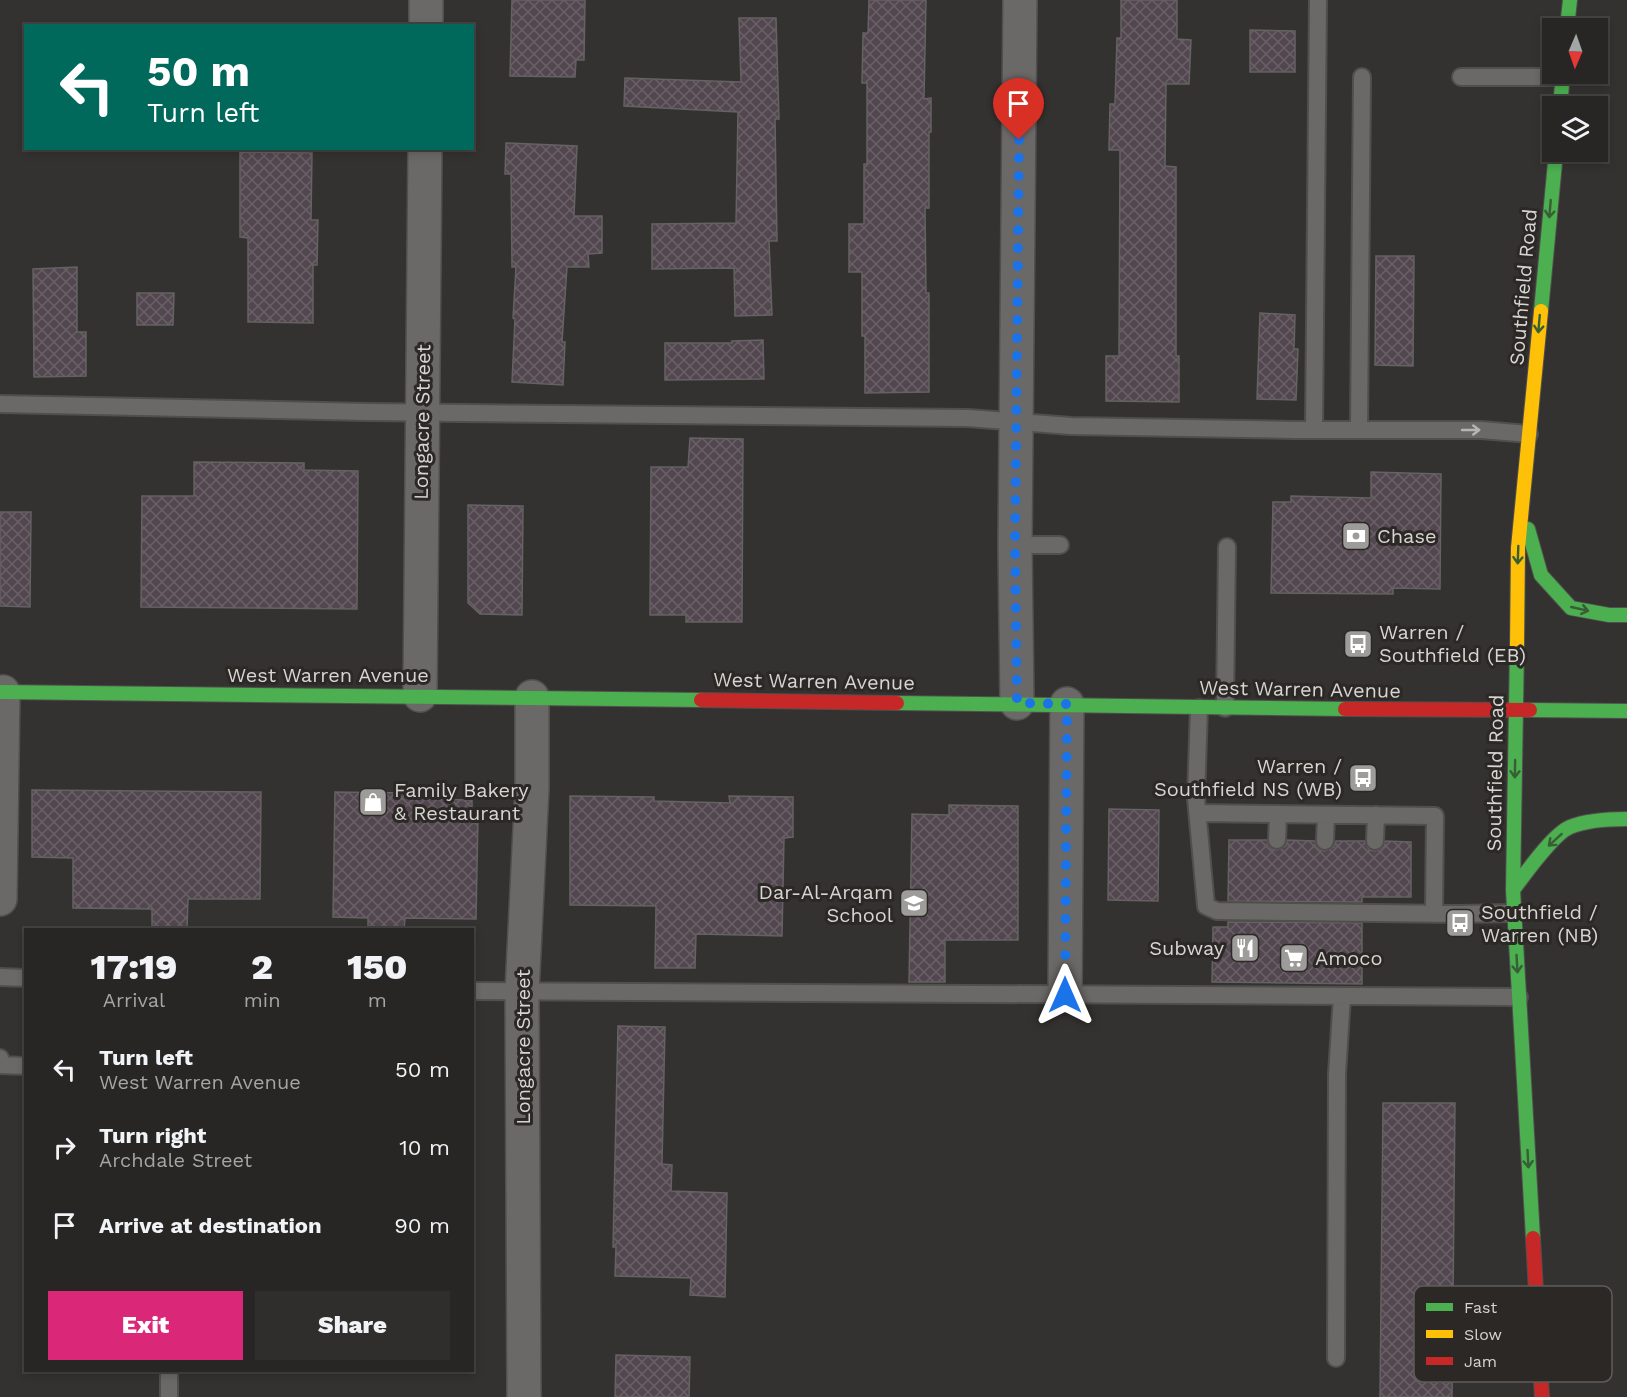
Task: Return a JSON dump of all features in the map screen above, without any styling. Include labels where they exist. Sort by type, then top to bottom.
[{"type":"main road","points":[[1568,18],[1570,0]]},
{"type":"main road","name":"Southfield Road","points":[[1536,1286],[1513,890],[1518,548],[1555,162]]},
{"type":"main road","points":[[1522,509],[1541,575],[1571,608],[1609,615],[1627,615]]},
{"type":"main road","name":"West Warren Avenue","points":[[1,692],[1017,703],[1199,708],[1627,711]]},
{"type":"main road","points":[[1513,890],[1539,855],[1569,827],[1607,819],[1627,819]]},
{"type":"main road","name":"Southfield Road","points":[[1541,1382],[1542,1397]]},
{"type":"street","points":[[426,0],[426,24]]},
{"type":"street","points":[[1017,703],[1015,544],[1020,0]]},
{"type":"street","name":"Longacre Street","points":[[420,696],[424,150]]},
{"type":"street","points":[[0,898],[1,692]]},
{"type":"street","name":"Longacre Street","points":[[524,1397],[522,992],[532,788],[532,697]]},
{"type":"street","points":[[1065,995],[1067,704]]},
{"type":"lane","points":[[1314,430],[1318,0]]},
{"type":"lane","points":[[1461,77],[1542,75]]},
{"type":"lane","points":[[1359,430],[1362,77]]},
{"type":"lane","points":[[0,404],[422,413],[968,418],[1071,426],[1481,430],[1529,434]]},
{"type":"lane","points":[[1015,544],[1060,546]]},
{"type":"lane","points":[[1225,708],[1227,547]]},
{"type":"lane","points":[[1199,708],[1196,798],[1206,906],[1217,911],[1278,904],[1374,905],[1434,914],[1514,913]]},
{"type":"lane","points":[[1197,813],[1435,816],[1434,914]]},
{"type":"lane","points":[[1277,840],[1278,814]]},
{"type":"lane","points":[[1325,841],[1326,815]]},
{"type":"lane","points":[[1375,841],[1376,815]]},
{"type":"lane","points":[[0,977],[24,978]]},
{"type":"lane","points":[[474,991],[1519,997]]},
{"type":"lane","points":[[1336,1358],[1337,1074],[1342,996]]},
{"type":"lane","points":[[0,1058],[0,1065],[24,1066]]},
{"type":"lane","points":[[169,1372],[169,1397]]},
{"type":"building","points":[[512,0],[585,0],[584,60],[576,60],[575,77],[510,76]]},
{"type":"building","points":[[869,0],[926,0],[924,99],[931,98],[929,208],[925,208],[926,293],[929,293],[929,392],[865,393],[862,272],[849,272],[849,224],[864,224],[867,83],[862,83],[863,33],[868,33]]},
{"type":"building","points":[[1121,0],[1177,0],[1177,39],[1191,40],[1189,84],[1166,84],[1165,166],[1176,167],[1176,356],[1179,356],[1179,402],[1106,401],[1106,356],[1119,356],[1120,150],[1109,150],[1110,104],[1115,104],[1117,38],[1121,38]]},
{"type":"building","points":[[739,18],[776,18],[779,119],[775,119],[777,241],[769,241],[772,315],[735,316],[734,268],[652,269],[652,224],[736,223],[738,112],[624,106],[625,78],[741,82]]},
{"type":"building","points":[[1250,30],[1295,31],[1295,72],[1250,72]]},
{"type":"building","points":[[506,143],[577,146],[574,216],[602,216],[602,253],[588,254],[589,267],[567,267],[562,342],[565,342],[563,385],[512,382],[516,267],[512,267],[511,174],[505,174]]},
{"type":"building","points":[[240,152],[312,153],[311,220],[318,220],[317,265],[313,265],[313,323],[248,322],[248,238],[240,237]]},
{"type":"building","points":[[1376,256],[1414,256],[1413,366],[1375,365]]},
{"type":"building","points":[[77,267],[77,332],[86,332],[86,376],[34,377],[33,269]]},
{"type":"building","points":[[137,293],[174,293],[173,325],[137,325]]},
{"type":"building","points":[[1260,313],[1295,315],[1294,349],[1298,349],[1296,400],[1257,399]]},
{"type":"building","points":[[763,340],[764,379],[665,380],[665,343],[732,343],[732,341]]},
{"type":"building","points":[[690,438],[743,439],[742,622],[686,622],[686,615],[650,615],[651,467],[688,467]]},
{"type":"building","points":[[194,462],[304,463],[304,470],[358,471],[357,609],[141,607],[142,496],[194,496]]},
{"type":"building","name":"Chase","points":[[1371,472],[1441,474],[1440,589],[1393,588],[1393,594],[1271,593],[1273,502],[1291,502],[1291,496],[1371,498]]},
{"type":"building","points":[[468,505],[523,506],[522,615],[480,614],[468,603]]},
{"type":"building","points":[[0,512],[31,512],[30,607],[0,606]]},
{"type":"building","points":[[32,790],[261,792],[260,899],[188,899],[187,928],[152,928],[152,909],[73,908],[73,858],[32,857]]},
{"type":"building","points":[[335,792],[407,793],[407,799],[472,800],[472,817],[478,817],[476,919],[405,918],[404,928],[368,928],[368,918],[333,917]]},
{"type":"building","points":[[570,796],[654,797],[654,801],[730,803],[729,796],[793,797],[793,837],[784,838],[782,936],[696,934],[695,968],[655,968],[656,906],[570,905]]},
{"type":"building","points":[[949,805],[1018,806],[1018,940],[945,940],[945,982],[909,982],[912,814],[949,815]]},
{"type":"building","points":[[1109,809],[1159,810],[1158,901],[1108,900]]},
{"type":"building","points":[[1229,840],[1267,840],[1271,849],[1277,850],[1286,846],[1287,840],[1315,841],[1319,850],[1325,851],[1334,847],[1336,841],[1365,841],[1369,850],[1375,851],[1384,847],[1385,841],[1411,842],[1411,897],[1362,897],[1362,902],[1228,901]]},
{"type":"building","points":[[1228,922],[1362,923],[1362,984],[1212,982],[1213,927],[1228,927]]},
{"type":"building","points":[[618,1026],[665,1027],[662,1164],[672,1165],[671,1191],[727,1193],[725,1297],[690,1295],[691,1278],[615,1276],[616,1247],[613,1247]]},
{"type":"building","points":[[1383,1103],[1455,1103],[1453,1286],[1414,1286],[1414,1382],[1452,1382],[1452,1397],[1380,1397]]},
{"type":"building","points":[[616,1355],[690,1357],[689,1397],[615,1397]]},
{"type":"traffic: fast","points":[[1568,18],[1570,0]]},
{"type":"traffic: fast","points":[[1561,96],[1562,84]]},
{"type":"traffic: fast","points":[[1541,311],[1555,162]]},
{"type":"traffic: fast","points":[[1528,529],[1541,575],[1571,608],[1609,615],[1627,615]]},
{"type":"traffic: fast","points":[[1517,646],[1513,890],[1533,1238]]},
{"type":"traffic: fast","points":[[0,692],[701,700]]},
{"type":"traffic: fast","points":[[897,703],[1345,709]]},
{"type":"traffic: fast","points":[[1530,710],[1627,711]]},
{"type":"traffic: fast","points":[[1513,890],[1540,855],[1563,831],[1591,821],[1627,819]]},
{"type":"traffic: slow","points":[[1517,646],[1518,548],[1541,311]]},
{"type":"traffic: jam","points":[[701,700],[897,703]]},
{"type":"traffic: jam","points":[[1345,709],[1530,710]]},
{"type":"traffic: jam","points":[[1533,1238],[1536,1286]]},
{"type":"traffic: jam","points":[[1541,1382],[1542,1397]]},
{"type":"place","name":"Chase","points":[[1356,536]]},
{"type":"place","name":"Warren / Southfield (EB)","points":[[1358,644]]},
{"type":"place","name":"Warren / Southfield NS (WB)","points":[[1363,778]]},
{"type":"place","name":"Family Bakery & Restaurant","points":[[373,802]]},
{"type":"place","name":"Dar-Al-Arqam School","points":[[914,903]]},
{"type":"place","name":"Southfield / Warren (NB)","points":[[1460,923]]},
{"type":"place","name":"Subway","points":[[1245,948]]},
{"type":"place","name":"Amoco","points":[[1294,958]]},
{"type":"route","points":[[1019,140],[1015,544],[1017,703],[1067,704],[1065,995]]}]
